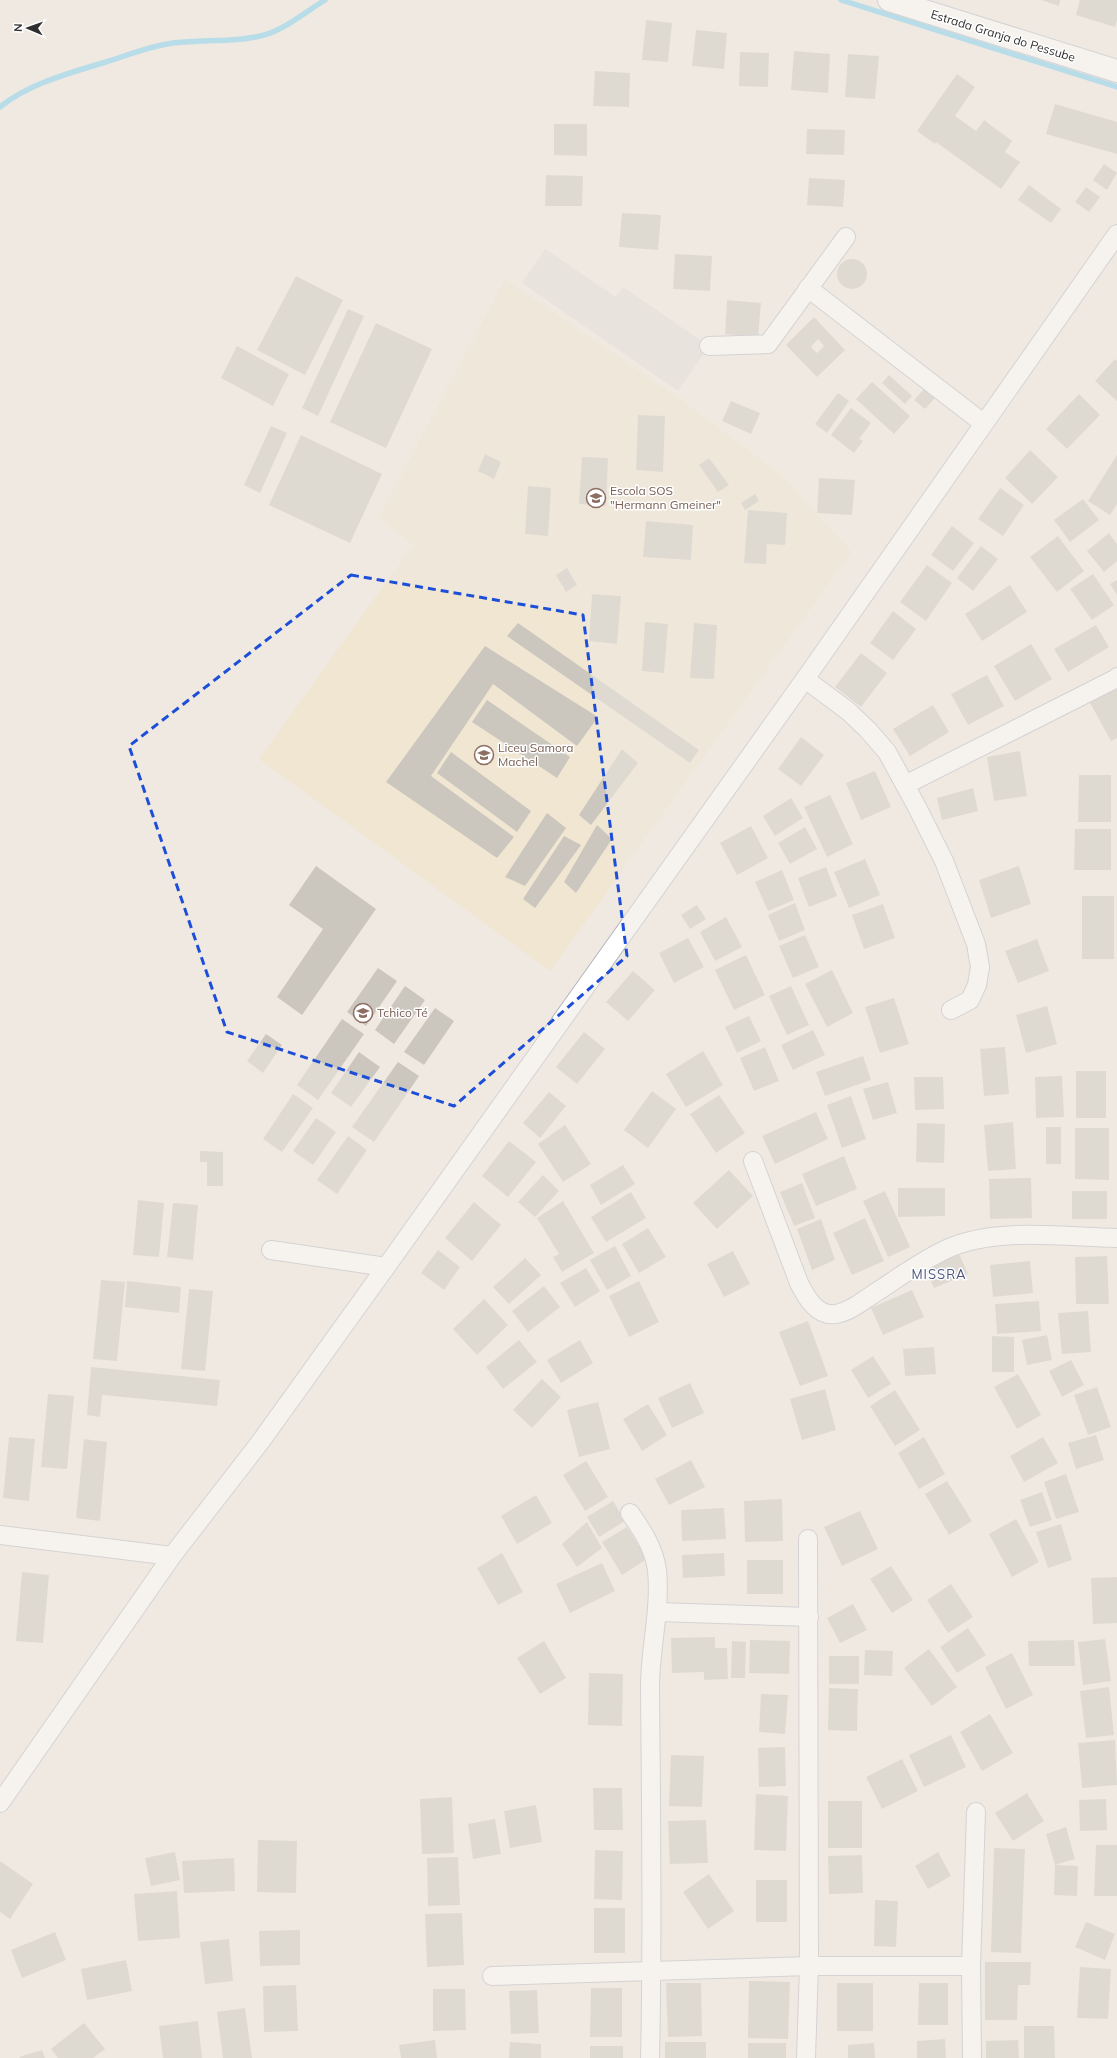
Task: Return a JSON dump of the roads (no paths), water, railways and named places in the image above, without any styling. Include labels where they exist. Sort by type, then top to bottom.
[{"type":"main road","name":"Estrada Granja do Pessube","points":[[889,0],[1117,71]]},
{"type":"street","points":[[0,1803],[172,1556],[261,1441],[805,679],[983,423],[1117,234]]},
{"type":"street","points":[[709,346],[768,344],[846,237]]},
{"type":"street","points":[[808,288],[983,423]]},
{"type":"street","points":[[905,785],[1115,680],[1117,677]]},
{"type":"street","points":[[805,679],[848,711],[868,730],[887,752],[944,862],[976,944],[980,967],[977,985],[970,1000],[951,1010]]},
{"type":"street","points":[[753,1161],[798,1283],[809,1300],[821,1311],[835,1314],[851,1309],[917,1265],[949,1248],[973,1240],[1004,1235],[1117,1238]]},
{"type":"street","points":[[270,1250],[386,1267]]},
{"type":"street","points":[[630,1513],[644,1533],[653,1552],[657,1570],[658,1612],[650,1665],[652,1972],[650,2058]]},
{"type":"street","points":[[0,1534],[172,1556]]},
{"type":"street","points":[[806,2058],[809,1966],[808,1539]]},
{"type":"street","points":[[658,1612],[809,1617]]},
{"type":"street","points":[[972,2058],[971,1966],[976,1812]]},
{"type":"street","points":[[492,1976],[809,1966],[971,1966]]},
{"type":"waterway","points":[[0,107],[24,91],[37,85],[147,48],[173,43],[242,39],[272,33],[325,0]]},
{"type":"waterway","points":[[841,0],[1117,87]]},
{"type":"place","name":"Escola SOS \"Hermann Gmeiner\"","points":[[596,498]]},
{"type":"place","name":"Liceu Samora Machel","points":[[484,755]]},
{"type":"place","name":"Tchico Té","points":[[363,1013]]},
{"type":"district","name":"MISSRA","points":[[939,1274]]}]
